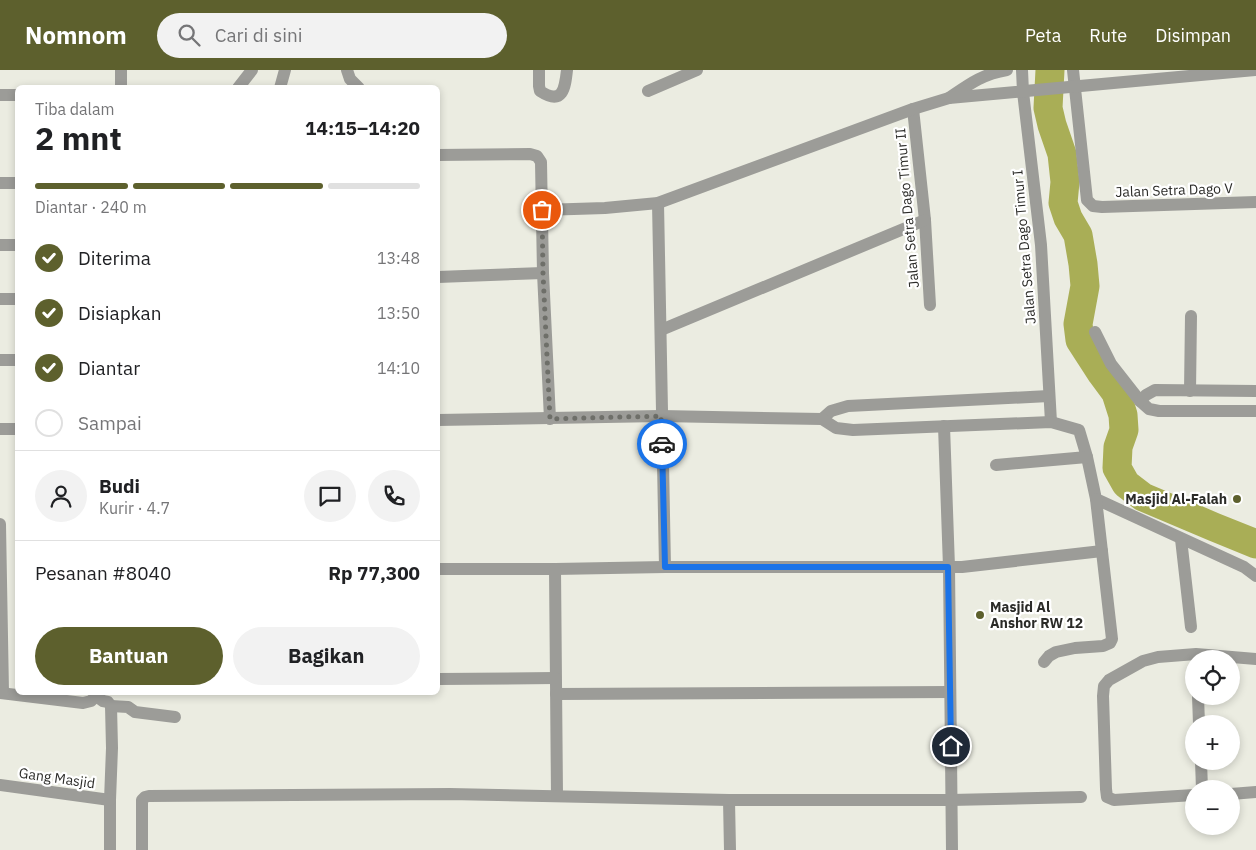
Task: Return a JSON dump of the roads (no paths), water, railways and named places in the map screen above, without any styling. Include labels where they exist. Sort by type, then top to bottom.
[{"type":"street","points":[[120,85],[121,70]]},
{"type":"street","points":[[240,85],[252,70]]},
{"type":"street","points":[[281,85],[285,70]]},
{"type":"street","points":[[347,70],[350,79],[356,85]]},
{"type":"street","points":[[539,70],[540,91],[547,96],[554,97],[565,89],[567,70]]},
{"type":"street","points":[[949,98],[976,79],[1007,70]]},
{"type":"street","name":"Jalan Setra Dago Timur I","points":[[1022,70],[1029,91],[1041,245],[1051,422]]},
{"type":"street","points":[[1068,88],[1073,70]]},
{"type":"street","points":[[542,210],[605,208],[658,203],[913,109],[949,98],[1256,70]]},
{"type":"street","points":[[648,91],[691,71]]},
{"type":"street","name":"Jalan Setra Dago V","points":[[1068,88],[1087,200],[1093,206],[1256,202]]},
{"type":"street","points":[[0,95],[15,95]]},
{"type":"street","name":"Jalan Setra Dago Timur II","points":[[913,109],[925,220],[930,305]]},
{"type":"street","points":[[440,155],[530,154],[538,156],[541,162],[543,273],[550,419]]},
{"type":"street","points":[[0,183],[15,183]]},
{"type":"street","points":[[658,203],[665,567]]},
{"type":"street","points":[[661,330],[925,220]]},
{"type":"street","points":[[0,245],[15,245]]},
{"type":"street","points":[[440,277],[543,273]]},
{"type":"street","points":[[0,299],[15,299]]},
{"type":"street","points":[[1190,391],[1191,316]]},
{"type":"street","points":[[1096,332],[1111,364],[1140,401],[1150,409],[1256,411]]},
{"type":"street","points":[[0,360],[15,360]]},
{"type":"street","points":[[1140,401],[1146,394],[1155,390],[1256,391]]},
{"type":"street","points":[[822,418],[831,411],[848,406],[1049,396]]},
{"type":"street","points":[[440,420],[661,416],[822,418],[836,428],[853,430],[1051,422],[1079,430],[1087,456],[1096,499],[1112,639],[1107,645],[1056,652],[1048,656],[1044,662]]},
{"type":"street","points":[[944,426],[952,850]]},
{"type":"street","points":[[0,429],[15,429]]},
{"type":"street","points":[[996,465],[1087,456]]},
{"type":"street","points":[[1096,499],[1244,567],[1256,576]]},
{"type":"street","points":[[0,524],[1,693],[15,695]]},
{"type":"street","points":[[1181,539],[1191,627]]},
{"type":"street","points":[[440,569],[962,567],[1102,551]]},
{"type":"street","points":[[555,569],[557,796]]},
{"type":"street","points":[[1185,656],[1158,657],[1143,661],[1109,680],[1104,686],[1103,696],[1107,797],[1114,800],[1185,796]]},
{"type":"street","points":[[1240,658],[1256,659]]},
{"type":"street","points":[[440,679],[556,678]]},
{"type":"street","points":[[556,694],[950,692]]},
{"type":"street","points":[[17,695],[83,703],[91,701],[95,695]]},
{"type":"street","points":[[97,695],[111,706],[110,850]]},
{"type":"street","points":[[111,706],[128,707],[135,712],[175,717]]},
{"type":"street","name":"Gang Masjid","points":[[0,785],[110,800]]},
{"type":"street","points":[[1240,793],[1256,792]]},
{"type":"street","points":[[142,850],[142,800],[149,796],[450,794],[729,800],[951,800],[1081,797]]},
{"type":"street","points":[[729,800],[730,850]]},
{"type":"waterway","points":[[1050,70],[1048,108],[1062,154],[1065,182],[1063,203],[1068,218],[1078,235],[1083,264],[1085,286],[1078,324],[1080,340],[1116,393],[1123,415],[1124,430],[1118,447],[1117,468],[1126,484],[1143,497],[1256,544]]},
{"type":"place","name":"Masjid Al-Falah","points":[[1237,499]]},
{"type":"place","name":"Masjid Al Anshor RW 12","points":[[980,615]]}]
